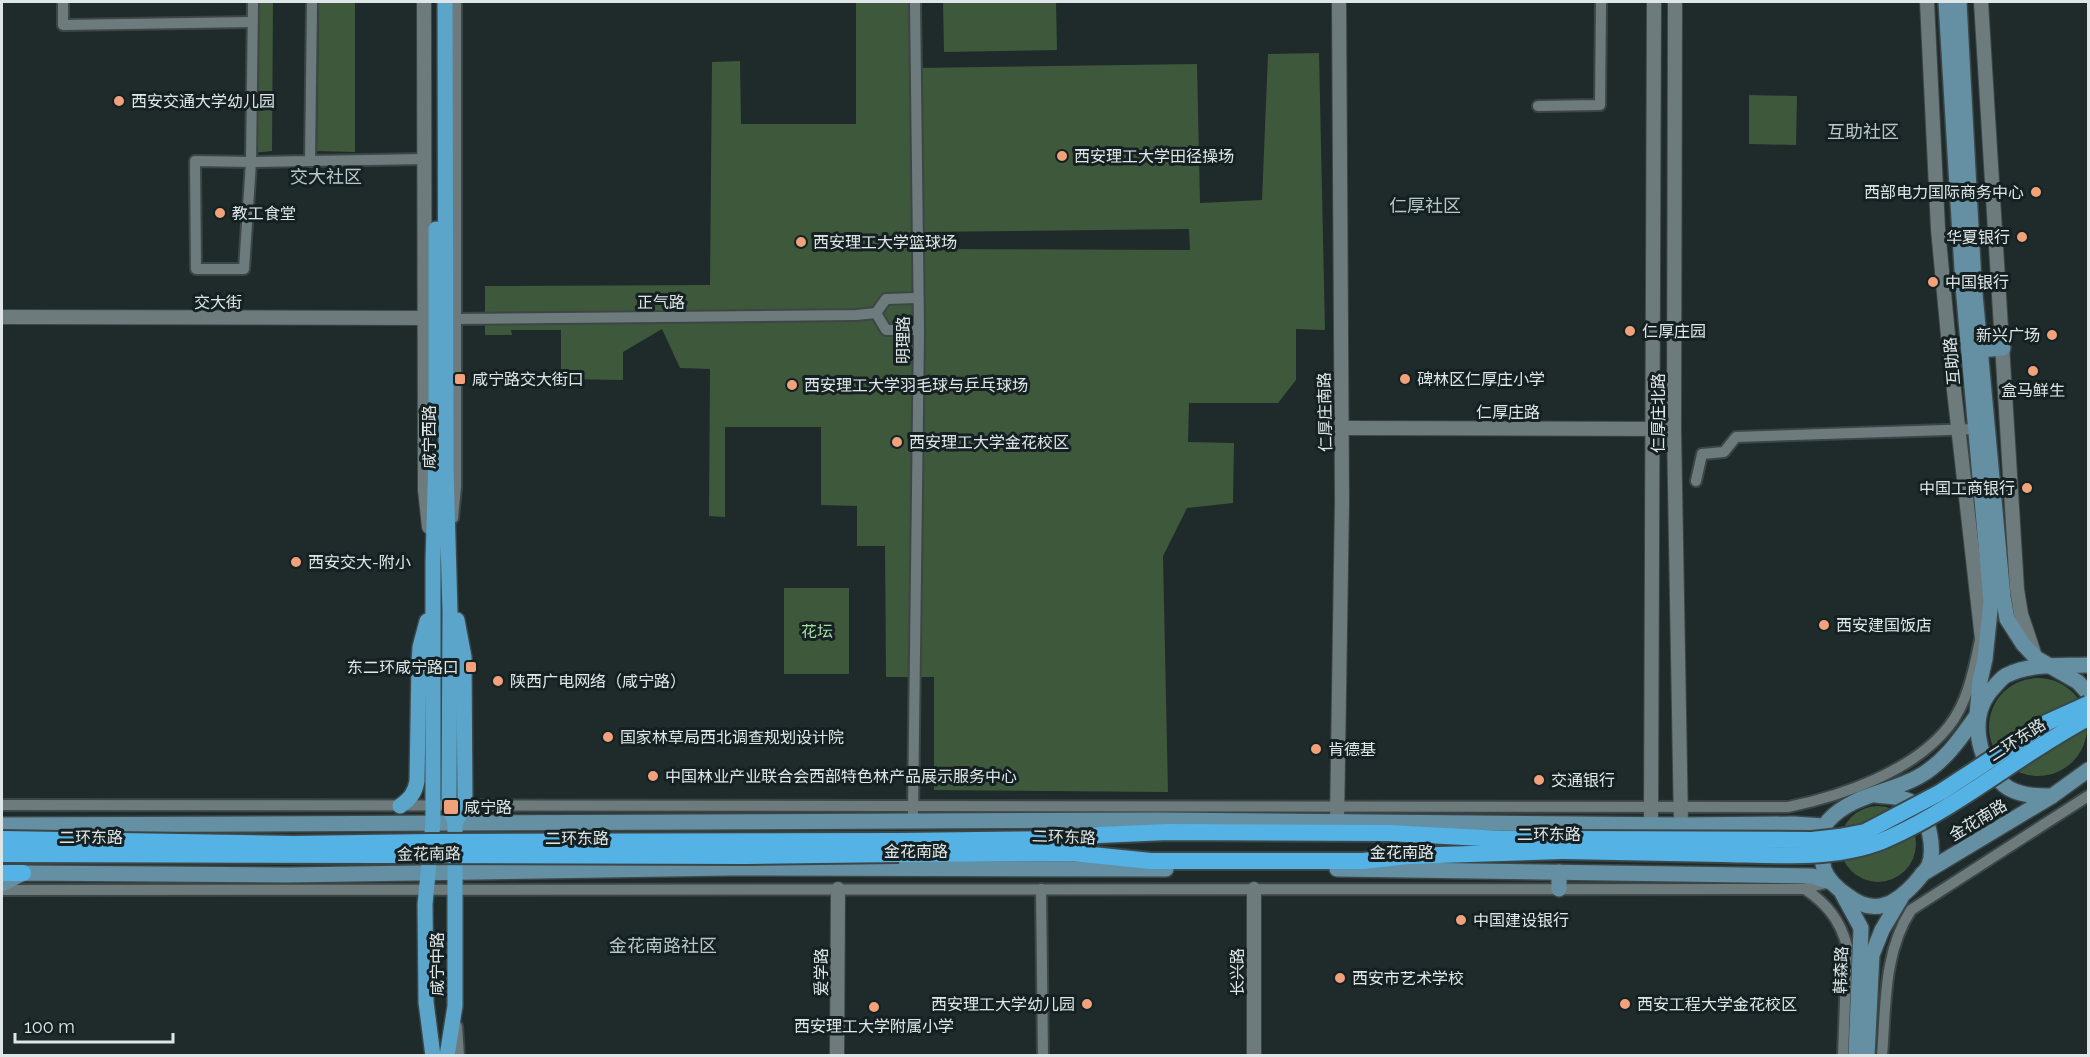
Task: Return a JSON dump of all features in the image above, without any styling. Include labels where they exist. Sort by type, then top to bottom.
[{"type":"highway","name":"二环东路","points":[[2,839],[293,844],[431,842],[899,848],[1098,856],[1151,861],[1363,861],[1564,845],[1812,840],[1865,832],[1941,792],[2048,722],[2088,704]]},
{"type":"highway","name":"二环东路","points":[[2,854],[618,856],[899,848],[1168,832],[1388,832],[1564,845],[1804,855],[1853,850],[1888,839],[1953,804],[2053,736],[2088,718]]},
{"type":"highway","points":[[1099,835],[1159,820]]},
{"type":"highway","points":[[1393,822],[1445,836]]},
{"type":"highway","points":[[1098,856],[1154,869]]},
{"type":"highway","points":[[1319,869],[1363,861]]},
{"type":"highway","points":[[2,873],[23,873]]},
{"type":"main road","name":"咸宁西路","points":[[427,872],[433,823],[441,806],[450,584],[441,319],[435,2]]},
{"type":"main road","name":"咸宁西路","points":[[445,2],[441,319],[433,600],[441,806],[455,823],[455,872]]},
{"type":"main road","name":"互助路","points":[[1946,2],[1963,286],[1991,601],[1977,715],[1980,746],[1989,769],[2006,786],[2028,796],[2052,796]]},
{"type":"main road","name":"互助路","points":[[1959,2],[1974,283],[2003,597],[2007,619],[2036,658],[2078,682],[2088,693]]},
{"type":"main road","points":[[1980,350],[2003,348]]},
{"type":"main road","points":[[450,584],[464,657],[465,806],[455,823]]},
{"type":"main road","points":[[400,806],[416,789],[420,647],[433,600]]},
{"type":"main road","points":[[1876,795],[1908,801],[1915,805],[1924,816],[1931,850],[1929,865],[1902,897],[1885,905],[1872,906],[1855,901],[1836,886],[1824,868],[1821,840],[1824,826],[1836,813],[1857,800],[1906,783],[1940,761],[1958,742],[1977,715],[1986,695],[2005,676],[2031,667],[2088,665]]},
{"type":"main road","name":"金花南路","points":[[1922,874],[2052,796],[2088,770]]},
{"type":"main road","name":"金花南路","points":[[2,825],[913,823],[1159,820],[1337,814],[1393,822],[1824,826]]},
{"type":"main road","name":"金花南路","points":[[2,884],[23,873],[288,875],[731,868],[1319,869],[1812,876],[1836,886]]},
{"type":"main road","name":"咸宁中路","points":[[427,872],[426,1002],[434,1056]]},
{"type":"main road","name":"咸宁中路","points":[[447,1056],[455,1006],[455,872]]},
{"type":"main road","points":[[1559,872],[1559,889]]},
{"type":"main road","name":"韩森路","points":[[1836,886],[1861,928],[1856,1056]]},
{"type":"main road","name":"韩森路","points":[[1867,1056],[1872,955],[1882,930],[1902,897]]},
{"type":"street","points":[[63,2],[63,25],[252,22]]},
{"type":"street","points":[[252,2],[250,162],[244,269],[196,269],[195,161],[250,162],[424,159]]},
{"type":"street","points":[[310,161],[312,2]]},
{"type":"street","points":[[424,2],[424,159],[441,319]]},
{"type":"street","points":[[441,319],[456,2]]},
{"type":"street","name":"明理路","points":[[913,823],[919,330],[915,2]]},
{"type":"street","name":"仁厚庄南路","points":[[1337,814],[1342,428],[1339,2]]},
{"type":"street","points":[[1538,106],[1600,105],[1601,2]]},
{"type":"street","name":"仁厚庄北路","points":[[1651,824],[1654,2]]},
{"type":"street","name":"仁厚庄北路","points":[[1675,2],[1674,429],[1681,825]]},
{"type":"street","points":[[1927,2],[1938,229],[1985,659]]},
{"type":"street","points":[[1981,2],[2017,589],[2021,614],[2036,658]]},
{"type":"street","points":[[917,298],[886,299],[876,313],[886,330],[919,330]]},
{"type":"street","name":"正气路","points":[[441,319],[876,313]]},
{"type":"street","name":"交大街","points":[[2,317],[441,319]]},
{"type":"street","name":"仁厚庄路","points":[[1342,428],[1674,429]]},
{"type":"street","points":[[1696,481],[1702,454],[1724,452],[1736,437],[1976,429]]},
{"type":"street","points":[[2,806],[914,806],[1337,814],[1651,807],[1788,807],[1813,802],[1841,792],[1909,762],[1949,726],[1968,688],[1981,637]]},
{"type":"street","points":[[1911,910],[2088,796]]},
{"type":"street","points":[[1882,1056],[1890,962],[1901,925],[1911,910],[1922,874]]},
{"type":"street","points":[[2,890],[1805,889],[1836,886],[1842,929],[1847,946],[1843,1056]]},
{"type":"street","name":"爱学路","points":[[837,1056],[838,889]]},
{"type":"street","points":[[1041,889],[1043,1056]]},
{"type":"street","name":"长兴路","points":[[1254,889],[1254,1056]]},
{"type":"street","points":[[1805,889],[1820,899],[1834,915],[1842,929]]},
{"type":"street","points":[[425,1056],[426,1002]]},
{"type":"street","points":[[455,1006],[459,1056]]},
{"type":"green space","points":[[252,2],[273,2],[272,151],[251,153]]},
{"type":"green space","points":[[319,2],[355,2],[355,152],[317,151]]},
{"type":"green space","points":[[856,2],[915,2],[917,249],[1190,250],[1189,229],[917,232],[916,68],[1197,64],[1200,203],[1262,200],[1268,54],[1319,53],[1325,330],[1296,329],[1296,380],[1278,403],[1189,403],[1188,442],[1234,443],[1233,503],[1187,508],[1163,556],[1168,792],[934,790],[934,677],[886,677],[885,546],[857,546],[857,506],[821,505],[821,427],[725,427],[725,517],[709,516],[710,369],[680,368],[662,329],[623,352],[623,380],[561,379],[561,330],[511,330],[512,335],[485,335],[485,286],[710,285],[712,62],[740,61],[741,124],[856,124]]},
{"type":"green space","points":[[943,2],[1056,2],[1057,50],[944,52]]},
{"type":"green space","points":[[1749,95],[1797,96],[1796,145],[1749,144]]},
{"type":"green space","name":"花坛","points":[[784,588],[849,588],[849,674],[784,674]]},
{"type":"green space","points":[[2038,678],[2057,682],[2072,693],[2083,708],[2087,727],[2083,746],[2072,761],[2057,772],[2038,776],[2019,772],[2004,761],[1993,746],[1989,727],[1993,708],[2004,693],[2019,682]]},
{"type":"green space","points":[[1871,806],[1885,806],[1899,812],[1910,823],[1916,837],[1913,859],[1905,871],[1885,882],[1871,882],[1857,876],[1846,865],[1840,851],[1840,837],[1846,823],[1857,812]]},
{"type":"place","name":"西安交通大学幼儿园","points":[[119,101]]},
{"type":"place","name":"西安理工大学田径操场","points":[[1062,156]]},
{"type":"place","name":"西部电力国际商务中心","points":[[2036,192]]},
{"type":"place","name":"教工食堂","points":[[220,213]]},
{"type":"place","name":"华夏银行","points":[[2022,237]]},
{"type":"place","name":"西安理工大学篮球场","points":[[801,242]]},
{"type":"place","name":"中国银行","points":[[1933,282]]},
{"type":"place","name":"仁厚庄园","points":[[1630,331]]},
{"type":"place","name":"新兴广场","points":[[2052,335]]},
{"type":"place","name":"盒马鲜生","points":[[2033,371]]},
{"type":"place","name":"咸宁路交大街口","points":[[460,379]]},
{"type":"place","name":"碑林区仁厚庄小学","points":[[1405,379]]},
{"type":"place","name":"西安理工大学羽毛球与乒乓球场","points":[[792,385]]},
{"type":"place","name":"西安理工大学金花校区","points":[[897,442]]},
{"type":"place","name":"中国工商银行","points":[[2027,488]]},
{"type":"place","name":"西安交大-附小","points":[[296,562]]},
{"type":"place","name":"西安建国饭店","points":[[1824,625]]},
{"type":"place","name":"东二环咸宁路口","points":[[471,667]]},
{"type":"place","name":"陕西广电网络（咸宁路）","points":[[498,681]]},
{"type":"place","name":"国家林草局西北调查规划设计院","points":[[608,737]]},
{"type":"place","name":"肯德基","points":[[1316,749]]},
{"type":"place","name":"中国林业产业联合会西部特色林产品展示服务中心","points":[[653,776]]},
{"type":"place","name":"交通银行","points":[[1539,780]]},
{"type":"place","name":"咸宁路","points":[[451,807]]},
{"type":"place","name":"中国建设银行","points":[[1461,920]]},
{"type":"place","name":"西安市艺术学校","points":[[1340,978]]},
{"type":"place","name":"西安理工大学幼儿园","points":[[1087,1004]]},
{"type":"place","name":"西安工程大学金花校区","points":[[1625,1004]]},
{"type":"place","name":"西安理工大学附属小学","points":[[874,1007]]},
{"type":"district","name":"互助社区","points":[[1863,131]]},
{"type":"district","name":"交大社区","points":[[326,176]]},
{"type":"district","name":"仁厚社区","points":[[1425,205]]},
{"type":"district","name":"金花南路社区","points":[[663,945]]}]
